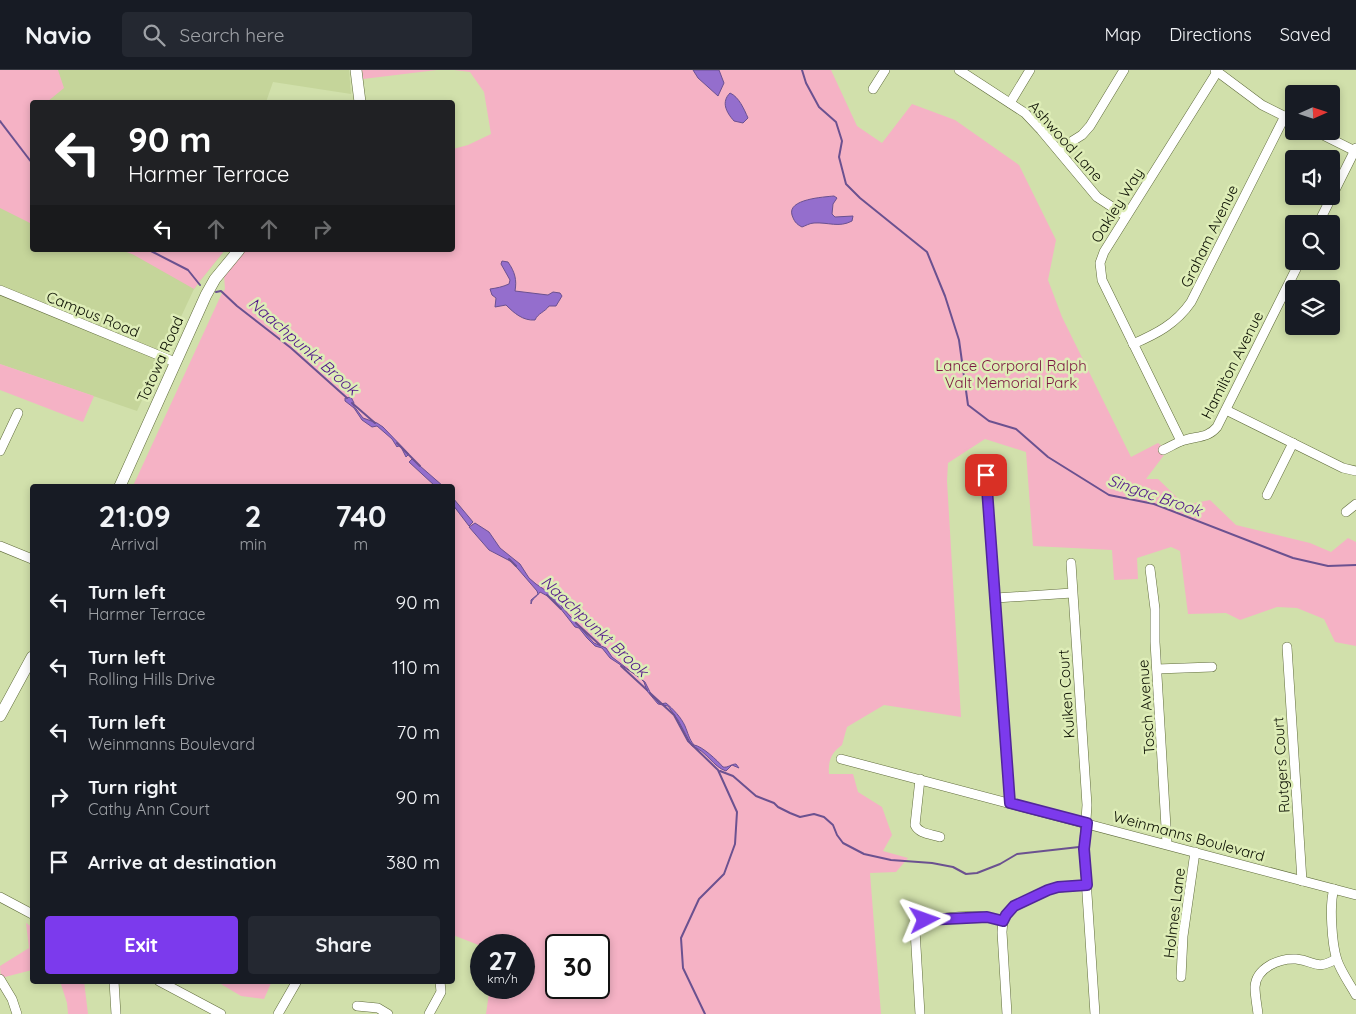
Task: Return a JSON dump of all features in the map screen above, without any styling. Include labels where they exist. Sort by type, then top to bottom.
[{"type":"main road","points":[[356,70],[360,100]]},
{"type":"main road","name":"Totowa Road","points":[[121,484],[210,286],[237,252]]},
{"type":"main road","points":[[0,716],[30,661]]},
{"type":"street","points":[[873,89],[885,70]]},
{"type":"street","name":"Ashwood Lane","points":[[959,70],[1030,118],[1097,197],[1126,216]]},
{"type":"street","points":[[1010,103],[1030,70]]},
{"type":"street","points":[[1058,150],[1082,135],[1090,126],[1124,70]]},
{"type":"street","points":[[1216,71],[1262,105],[1285,116]]},
{"type":"street","name":"Oakley Way","points":[[1180,441],[1102,280],[1100,264],[1104,252],[1216,71]]},
{"type":"street","name":"Graham Avenue","points":[[1133,344],[1170,325],[1191,302],[1285,116]]},
{"type":"street","points":[[1323,215],[1353,163],[1355,149],[1335,140]]},
{"type":"street","name":"Hamilton Avenue","points":[[1163,450],[1180,441],[1209,434],[1217,427],[1296,270]]},
{"type":"street","name":"Campus Road","points":[[0,290],[175,362]]},
{"type":"street","points":[[1226,410],[1343,468],[1356,470]]},
{"type":"street","points":[[0,451],[18,413]]},
{"type":"street","points":[[1267,495],[1293,444]]},
{"type":"street","points":[[986,475],[1010,803]]},
{"type":"street","points":[[1346,512],[1356,504]]},
{"type":"street","points":[[0,546],[30,558]]},
{"type":"street","name":"Kuiken Court","points":[[1070,564],[1087,823],[1084,849],[1095,1014]]},
{"type":"street","name":"Tosch Avenue","points":[[1150,569],[1155,610],[1167,844]]},
{"type":"street","points":[[996,598],[1072,593]]},
{"type":"street","name":"Rutgers Court","points":[[1287,647],[1302,880]]},
{"type":"street","points":[[1157,669],[1212,666]]},
{"type":"street","name":"Weinmanns Boulevard","points":[[841,759],[1356,895]]},
{"type":"street","points":[[920,779],[916,828],[922,832],[940,837]]},
{"type":"street","name":"Holmes Lane","points":[[1181,977],[1183,936],[1195,852]]},
{"type":"street","points":[[1007,1014],[1003,921],[1006,915],[1014,906],[1048,890],[1058,887],[1087,885]]},
{"type":"street","points":[[1334,889],[1331,901],[1336,959],[1356,995]]},
{"type":"street","points":[[0,897],[30,913]]},
{"type":"street","points":[[920,1014],[914,930],[917,924],[921,921],[938,919],[987,917],[1003,921]]},
{"type":"street","points":[[1258,1014],[1255,985],[1259,975],[1268,966],[1282,960],[1298,959],[1322,966],[1336,959]]},
{"type":"street","points":[[0,980],[17,1014]]},
{"type":"street","points":[[114,984],[116,1014]]},
{"type":"street","points":[[164,984],[204,1010],[221,1014]]},
{"type":"street","points":[[278,1014],[295,984]]},
{"type":"street","points":[[429,1014],[441,992],[440,984]]},
{"type":"street","points":[[357,1006],[378,1008],[388,1014]]},
{"type":"shaded area","points":[[0,70],[349,70],[351,94],[273,82],[267,100],[30,100],[30,252],[223,252],[194,289],[137,411],[0,364]]},
{"type":"shaded area","points":[[693,70],[719,70],[724,83],[718,96],[698,78]]},
{"type":"shaded area","points":[[730,93],[739,100],[748,118],[743,123],[734,121],[727,111],[725,103]]},
{"type":"shaded area","points":[[834,196],[837,198],[833,204],[832,214],[835,217],[853,216],[852,221],[838,224],[812,223],[802,227],[794,221],[792,210],[795,205],[815,198]]},
{"type":"shaded area","points":[[502,261],[508,262],[512,269],[516,280],[515,291],[548,295],[553,292],[560,293],[562,296],[556,306],[549,306],[535,320],[523,318],[506,305],[495,307],[496,298],[492,295],[490,289],[509,284],[510,280],[501,264]]},
{"type":"shaded area","points":[[351,397],[353,405],[363,418],[383,427],[409,454],[406,457],[401,447],[397,447],[392,439],[377,426],[372,427],[362,420],[354,408],[345,401],[345,398]]},
{"type":"shaded area","points":[[412,459],[441,484],[433,484],[409,462]]},
{"type":"shaded area","points":[[455,500],[473,522],[469,526],[455,508]]},
{"type":"shaded area","points":[[475,523],[489,532],[500,548],[520,564],[529,578],[557,598],[562,607],[594,643],[606,648],[612,657],[635,674],[610,658],[602,648],[595,646],[579,628],[575,627],[553,599],[540,592],[538,594],[512,562],[489,550],[469,527]]},
{"type":"shaded area","points":[[641,679],[645,682],[652,696],[660,704],[666,703],[679,716],[694,745],[713,757],[723,767],[732,765],[726,771],[721,769],[702,751],[692,746],[668,706],[658,704],[647,691]]},
{"type":"green space","points":[[0,70],[58,70],[64,88],[49,100],[30,100],[30,223],[0,208]]},
{"type":"green space","points":[[362,70],[437,70],[363,79]]},
{"type":"green space","name":"Lance Corporal Ralph Valt Memorial Park","points":[[454,70],[831,70],[857,126],[882,143],[912,104],[955,120],[1019,165],[1056,240],[1048,280],[1062,317],[1131,457],[1158,443],[1166,449],[1164,455],[1146,479],[1158,479],[1185,505],[1210,500],[1236,525],[1310,543],[1331,552],[1348,538],[1356,542],[1356,646],[1335,642],[1324,619],[1297,608],[1277,607],[1240,620],[1226,613],[1188,614],[1180,551],[1171,547],[1137,558],[1138,579],[1114,580],[1112,550],[1033,546],[1026,452],[985,439],[948,463],[947,481],[961,717],[884,705],[847,727],[842,745],[833,754],[829,765],[829,774],[853,774],[858,792],[882,807],[892,835],[883,851],[908,858],[896,872],[870,873],[881,1014],[486,1014],[488,999],[535,999],[535,934],[470,934],[470,942],[455,936],[455,484],[134,484],[225,289],[224,275],[244,252],[455,252],[455,148],[468,145],[491,134],[484,92],[470,72]]},
{"type":"green space","points":[[127,252],[223,252],[194,289]]},
{"type":"green space","points":[[0,364],[94,396],[83,422],[0,390]]},
{"type":"green space","points":[[26,923],[30,926],[30,971],[1,978],[0,966],[29,948]]},
{"type":"green space","points":[[61,984],[84,984],[88,1014],[68,1014],[67,1003]]},
{"type":"green space","points":[[221,984],[271,984],[264,999],[241,996]]},
{"type":"waterway","name":"Singac Brook","points":[[802,70],[806,83],[819,107],[836,122],[842,141],[839,157],[846,184],[860,198],[927,252],[945,296],[959,340],[968,405],[989,421],[1016,429],[1048,457],[1109,495],[1154,504],[1293,558],[1328,566],[1356,565]]},
{"type":"waterway","name":"Naachpunkt Brook","points":[[0,121],[30,160]]},
{"type":"waterway","name":"Naachpunkt Brook","points":[[153,252],[188,270],[200,285]]},
{"type":"waterway","name":"Naachpunkt Brook","points":[[216,292],[221,291],[237,306],[291,348],[347,398]]},
{"type":"waterway","name":"Naachpunkt Brook","points":[[352,403],[375,423]]},
{"type":"waterway","name":"Naachpunkt Brook","points":[[397,443],[420,466]]},
{"type":"waterway","name":"Naachpunkt Brook","points":[[509,559],[516,566]]},
{"type":"waterway","name":"Naachpunkt Brook","points":[[547,595],[561,609]]},
{"type":"waterway","name":"Naachpunkt Brook","points":[[576,623],[600,645]]},
{"type":"waterway","name":"Naachpunkt Brook","points":[[621,666],[647,690]]},
{"type":"waterway","name":"Naachpunkt Brook","points":[[650,693],[674,715],[688,741],[718,770],[737,812],[735,844],[724,874],[699,899],[681,938],[683,968],[705,1014]]},
{"type":"waterway","name":"Naachpunkt Brook","points":[[720,771],[733,776],[756,796],[774,803],[790,813],[800,817],[814,814],[824,817],[833,825],[843,843],[864,854],[891,860],[932,863],[953,867],[966,874],[977,873],[1000,864],[1017,854],[1079,847]]},
{"type":"route","points":[[925,920],[979,916],[1003,921],[1014,906],[1048,890],[1058,887],[1087,885],[1084,849],[1087,823],[1010,803],[986,475]]}]
